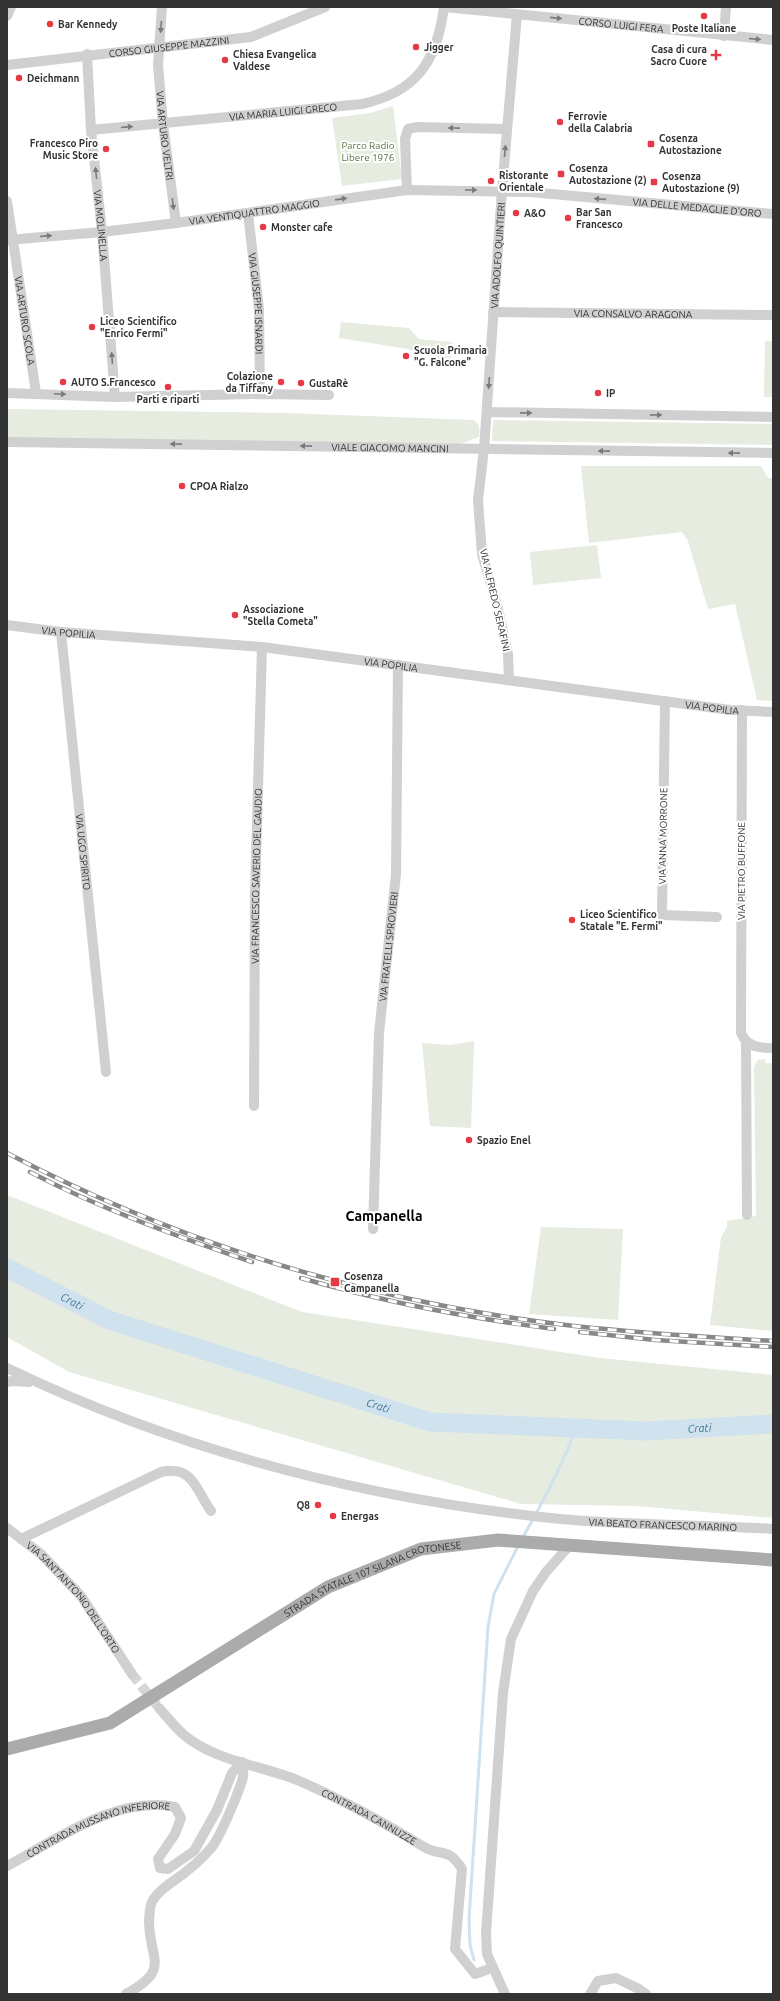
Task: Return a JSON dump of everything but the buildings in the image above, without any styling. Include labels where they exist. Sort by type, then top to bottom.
[{"type":"main road","name":"STRADA STATALE 107 SILANA CROTONESE","points":[[7,1750],[110,1723],[328,1587],[421,1549],[498,1540],[773,1560]]},
{"type":"street","points":[[7,16],[11,7]]},
{"type":"street","name":"VIA ARTURO VELTRI","points":[[162,7],[158,65],[163,124],[176,222]]},
{"type":"street","name":"CORSO GIUSEPPE MAZZINI","points":[[7,65],[87,54],[159,48],[251,36],[325,7]]},
{"type":"street","name":"CORSO LUIGI FERA","points":[[444,7],[773,40]]},
{"type":"street","name":"VIA MARIA LUIGI GRECO","points":[[92,130],[362,104],[378,100],[394,94],[414,80],[428,62],[441,32],[444,7]]},
{"type":"street","points":[[724,36],[726,7]]},
{"type":"street","name":"VIA ADOLFO QUINTIERI","points":[[484,449],[502,190],[517,14]]},
{"type":"street","name":"VIA MOLINELLA","points":[[87,54],[92,130],[102,232],[115,397]]},
{"type":"street","points":[[407,190],[405,139],[408,129],[417,127],[507,129]]},
{"type":"street","name":"VIA VENTIQUATTRO MAGGIO","points":[[10,239],[102,232],[407,190],[502,190]]},
{"type":"street","name":"VIA DELLE MEDAGLIE D'ORO","points":[[502,190],[773,214]]},
{"type":"street","name":"VIA ARTURO SCOLA","points":[[7,201],[10,239],[36,393]]},
{"type":"street","name":"VIA GIUSEPPE ISNARDI","points":[[248,213],[259,308],[260,394]]},
{"type":"street","name":"VIA CONSALVO ARAGONA","points":[[494,312],[773,315]]},
{"type":"street","points":[[7,393],[115,397],[329,394]]},
{"type":"street","points":[[487,412],[773,417]]},
{"type":"street","name":"VIALE GIACOMO MANCINI","points":[[7,442],[773,453]]},
{"type":"street","name":"VIA ALFREDO SERAFINI","points":[[484,449],[478,500],[482,554],[498,609],[508,654],[509,680]]},
{"type":"street","name":"VIA POPILIA","points":[[7,625],[61,632],[262,647],[665,701],[773,712]]},
{"type":"street","name":"VIA UGO SPIRITO","points":[[61,632],[106,1072]]},
{"type":"street","name":"VIA FRANCESCO SAVERIO DEL GAUDIO","points":[[254,1106],[255,894],[262,647]]},
{"type":"street","name":"VIA FRATELLI SPROVIERI","points":[[373,1229],[378,1033],[396,874],[398,665]]},
{"type":"street","name":"VIA ANNA MORRONE","points":[[665,701],[662,915],[717,917]]},
{"type":"street","name":"VIA PIETRO BUFFONE","points":[[742,710],[744,1037],[747,1215]]},
{"type":"street","points":[[744,1037],[756,1047],[773,1048]]},
{"type":"street","points":[[7,1368],[45,1386]]},
{"type":"street","points":[[7,1382],[23,1381],[45,1386]]},
{"type":"street","name":"VIA BEATO FRANCESCO MARINO","points":[[45,1386],[101,1411],[159,1432],[266,1465],[390,1493],[514,1514],[552,1518],[606,1523],[716,1525],[773,1529]]},
{"type":"street","points":[[21,1539],[169,1470],[186,1474],[192,1478],[202,1498],[211,1510]]},
{"type":"street","name":"VIA SANT'ANTONIO DELL'ORTO","points":[[7,1528],[41,1554],[81,1596],[132,1674]]},
{"type":"street","points":[[505,1994],[492,1968],[488,1954],[486,1933],[503,1693],[511,1639],[533,1591],[546,1572],[570,1545]]},
{"type":"street","name":"CONTRADA CANNUZZE","points":[[159,1708],[185,1736],[226,1758],[296,1780],[334,1797],[384,1823],[428,1849],[441,1851],[453,1858],[462,1869],[456,1949],[475,1974],[492,1968]]},
{"type":"street","points":[[126,1994],[144,1984],[152,1975],[156,1958],[149,1929],[150,1909],[152,1902],[158,1894],[189,1869],[212,1846],[227,1817],[243,1777],[242,1762]]},
{"type":"street","name":"CONTRADA MUSSANO INFERIORE","points":[[7,1866],[78,1827],[124,1809],[163,1805],[175,1808],[181,1818],[175,1834],[158,1859],[160,1868],[168,1869],[194,1851],[217,1810],[232,1773],[242,1762]]},
{"type":"street","points":[[590,1994],[598,1981],[616,1978],[646,1994]]},
{"type":"green space","name":"Parco Radio Libere 1976","points":[[393,106],[402,179],[342,186],[332,118],[370,113]]},
{"type":"green space","points":[[341,322],[409,328],[419,339],[452,342],[451,364],[408,349],[339,338]]},
{"type":"green space","points":[[765,341],[773,341],[773,397],[764,397]]},
{"type":"green space","points":[[7,409],[286,413],[474,420],[479,427],[479,437],[460,444],[7,438]]},
{"type":"green space","points":[[493,420],[773,424],[773,445],[492,441]]},
{"type":"green space","points":[[581,466],[761,466],[768,478],[773,478],[773,701],[757,700],[735,604],[708,609],[688,541],[682,532],[589,543]]},
{"type":"green space","points":[[597,545],[601,578],[533,585],[530,552]]},
{"type":"green space","points":[[474,1041],[471,1128],[430,1126],[422,1043],[450,1045]]},
{"type":"green space","points":[[765,1059],[765,1063],[773,1063],[773,1331],[710,1325],[721,1237],[727,1227],[727,1221],[756,1216],[754,1067],[758,1060]]},
{"type":"green space","points":[[7,1195],[302,1312],[600,1358],[773,1375],[773,1518],[635,1506],[521,1504],[69,1372],[7,1337]]},
{"type":"green space","points":[[541,1227],[623,1229],[618,1320],[529,1314]]},
{"type":"waterway","name":"Crati","points":[[7,1268],[109,1320],[430,1422],[646,1431],[773,1424]]},
{"type":"waterway","points":[[523,1537],[552,1484],[565,1457],[576,1428]]},
{"type":"waterway","points":[[474,1960],[470,1945],[469,1919],[488,1627],[494,1594],[518,1546]]},
{"type":"tunnel","points":[[132,1674],[159,1708]]},
{"type":"railway","points":[[7,1153],[73,1186],[140,1215],[208,1241],[278,1264],[349,1284],[421,1301],[493,1315],[566,1325],[643,1333],[773,1341]]},
{"type":"railway","points":[[30,1172],[111,1210],[252,1262]]},
{"type":"railway","points":[[301,1278],[395,1302],[490,1320],[554,1329]]},
{"type":"railway","points":[[580,1332],[655,1340],[773,1347]]},
{"type":"place","name":"Poste Italiane","points":[[704,16]]},
{"type":"place","name":"Bar Kennedy","points":[[50,24]]},
{"type":"place","name":"Jigger","points":[[416,47]]},
{"type":"place","name":"Casa di cura Sacro Cuore","points":[[716,55]]},
{"type":"place","name":"Chiesa Evangelica Valdese","points":[[225,60]]},
{"type":"place","name":"Deichmann","points":[[19,78]]},
{"type":"place","name":"Ferrovie della Calabria","points":[[560,122]]},
{"type":"place","name":"Cosenza Autostazione","points":[[651,144]]},
{"type":"place","name":"Francesco Piro Music Store","points":[[106,149]]},
{"type":"place","name":"Cosenza Autostazione (2)","points":[[561,174]]},
{"type":"place","name":"Ristorante Orientale","points":[[491,181]]},
{"type":"place","name":"Cosenza Autostazione (9)","points":[[654,182]]},
{"type":"place","name":"A&O","points":[[516,213]]},
{"type":"place","name":"Bar San Francesco","points":[[568,218]]},
{"type":"place","name":"Monster cafe","points":[[263,227]]},
{"type":"place","name":"Liceo Scientifico \"Enrico Fermi\"","points":[[92,327]]},
{"type":"place","name":"Scuola Primaria \"G. Falcone\"","points":[[406,356]]},
{"type":"place","name":"AUTO S.Francesco","points":[[63,382]]},
{"type":"place","name":"Colazione da Tiffany","points":[[281,382]]},
{"type":"place","name":"GustaRè","points":[[301,383]]},
{"type":"place","name":"Parti e riparti","points":[[168,387]]},
{"type":"place","name":"IP","points":[[598,393]]},
{"type":"place","name":"CPOA Rialzo","points":[[182,486]]},
{"type":"place","name":"Associazione \"Stella Cometa\"","points":[[235,615]]},
{"type":"place","name":"Liceo Scientifico Statale \"E. Fermi\"","points":[[572,920]]},
{"type":"place","name":"Spazio Enel","points":[[469,1140]]},
{"type":"place","name":"Cosenza Campanella","points":[[335,1282]]},
{"type":"place","name":"Q8","points":[[318,1505]]},
{"type":"place","name":"Energas","points":[[333,1516]]},
{"type":"district","name":"Campanella","points":[[384,1216]]}]
